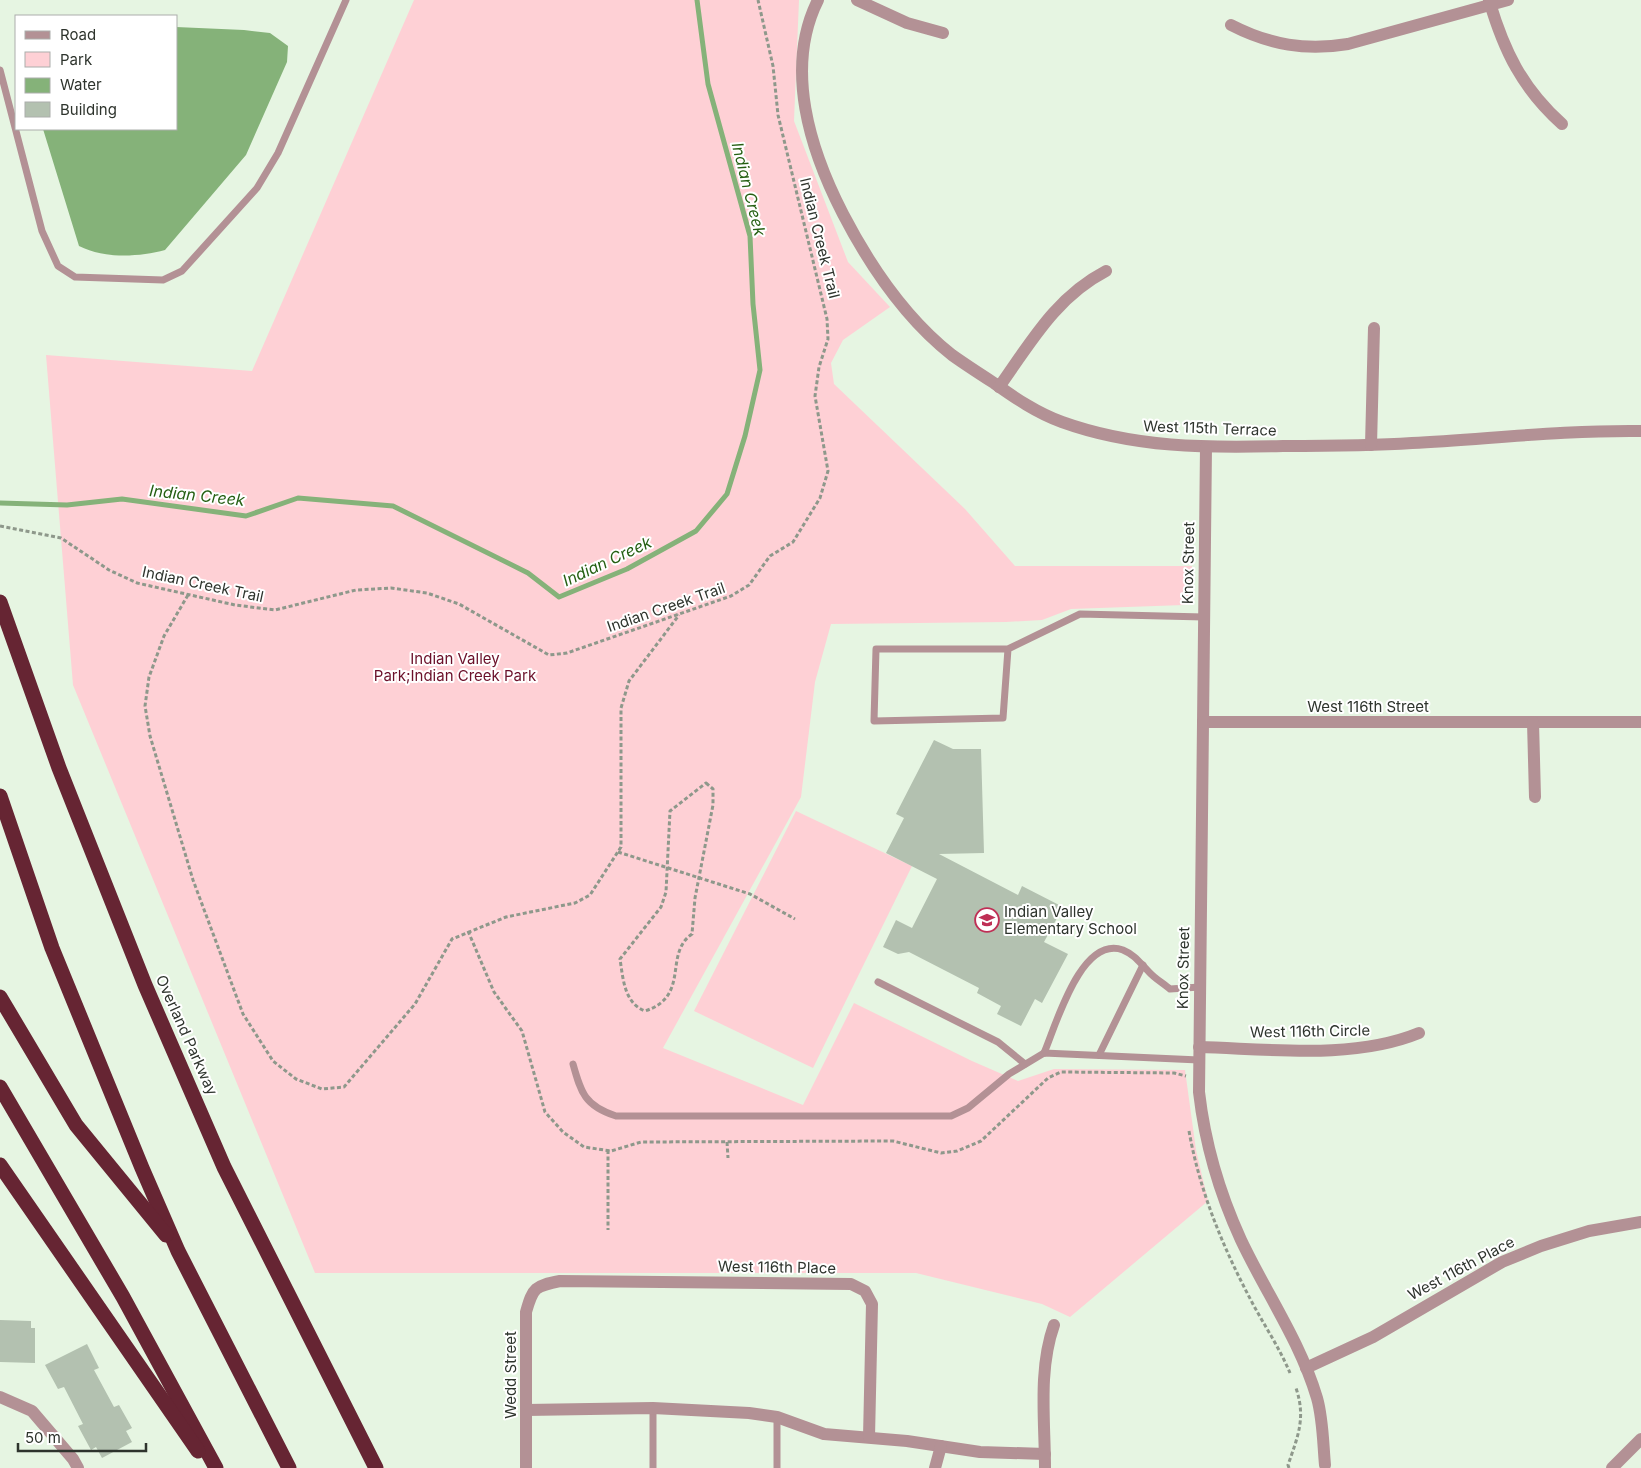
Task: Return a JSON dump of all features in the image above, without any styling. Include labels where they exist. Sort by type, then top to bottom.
[{"type":"highway","name":"Overland Parkway","points":[[0,602],[59,768],[145,985],[224,1167],[376,1468]]},
{"type":"highway","points":[[0,796],[52,948],[178,1251],[288,1468]]},
{"type":"highway","points":[[0,997],[76,1125],[178,1251]]},
{"type":"highway","points":[[0,1086],[132,1313],[216,1468]]},
{"type":"highway","points":[[0,1164],[210,1468]]},
{"type":"street","name":"West 115th Terrace","points":[[818,0],[807,21],[801,67],[804,102],[815,146],[836,199],[861,248],[890,289],[920,324],[950,353],[1034,410],[1100,434],[1136,442],[1206,447],[1371,445],[1641,431]]},
{"type":"street","points":[[856,0],[907,23],[944,34]]},
{"type":"street","points":[[1232,25],[1256,37],[1276,44],[1327,48],[1348,44],[1490,2],[1508,0]]},
{"type":"street","points":[[1490,2],[1503,42],[1524,83],[1547,111],[1562,124]]},
{"type":"street","points":[[999,387],[1056,308],[1087,281],[1106,271]]},
{"type":"street","points":[[1371,445],[1374,328]]},
{"type":"street","name":"Knox Street","points":[[1206,447],[1199,1054],[1201,1105],[1208,1149],[1221,1194],[1242,1242],[1294,1339],[1317,1399],[1325,1465]]},
{"type":"street","name":"West 116th Street","points":[[1203,722],[1641,722]]},
{"type":"street","points":[[1533,722],[1535,797]]},
{"type":"street","name":"West 116th Circle","points":[[1199,1054],[1354,1050],[1398,1042],[1419,1033]]},
{"type":"street","name":"West 116th Place","points":[[1306,1368],[1373,1337],[1502,1262],[1541,1246],[1589,1231],[1641,1222]]},
{"type":"street","name":"West 116th Place","points":[[539,1285],[560,1281],[851,1284],[865,1291],[872,1304],[869,1437]]},
{"type":"street","name":"Wedd Street","points":[[526,1468],[526,1312],[532,1292],[539,1285]]},
{"type":"street","points":[[1045,1468],[1044,1365],[1047,1345],[1054,1325]]},
{"type":"street","points":[[0,1396],[32,1411],[73,1459],[78,1468]]},
{"type":"street","points":[[526,1410],[652,1408],[749,1413],[777,1417],[824,1434],[869,1437],[980,1452],[1045,1454]]},
{"type":"street","points":[[1612,1468],[1641,1439]]},
{"type":"street","points":[[935,1468],[941,1446]]},
{"type":"lane","points":[[16,130],[42,230],[58,266],[75,276],[162,280],[182,271],[257,188],[278,153],[346,0]]},
{"type":"lane","points":[[0,70],[15,127]]},
{"type":"lane","points":[[1008,649],[1004,718],[874,721],[876,649],[1008,649],[1080,614],[1204,617]]},
{"type":"lane","points":[[1044,1053],[1076,977],[1095,953],[1113,948],[1138,958],[1150,973],[1170,988],[1200,986]]},
{"type":"lane","points":[[1099,1055],[1143,965]]},
{"type":"lane","points":[[878,982],[998,1042],[1026,1064]]},
{"type":"lane","points":[[573,1064],[582,1093],[598,1110],[616,1116],[951,1116],[968,1108],[1009,1074],[1044,1053],[1099,1055],[1199,1054]]},
{"type":"lane","points":[[652,1408],[653,1468]]},
{"type":"lane","points":[[777,1417],[777,1468]]},
{"type":"path","name":"Indian Creek Trail","points":[[0,526],[61,538],[123,578],[162,591],[188,594],[235,605],[275,610],[356,590],[391,588],[426,593],[468,608],[549,655],[567,653],[680,614],[731,596],[749,585],[770,556],[793,542],[820,498],[828,471],[815,396],[819,367],[828,339],[828,319],[778,115],[773,66],[758,0]]},
{"type":"path","points":[[188,594],[164,636],[149,677],[145,706],[150,736],[192,880],[244,1014],[273,1061],[296,1079],[322,1089],[344,1087],[415,1004],[452,939],[506,917],[575,903],[590,895],[621,846],[623,825],[622,708],[629,681],[680,614]]},
{"type":"path","points":[[706,783],[713,790],[713,805],[699,878],[692,934],[686,938],[679,950],[671,992],[662,1003],[645,1011],[638,1009],[624,989],[620,960],[660,907],[666,892],[669,868],[670,811],[706,783]]},
{"type":"path","points":[[618,852],[750,894],[795,919]]},
{"type":"path","points":[[468,932],[494,992],[522,1031],[528,1045],[545,1112],[563,1132],[584,1147],[608,1150],[641,1142],[893,1141],[941,1153],[957,1151],[980,1141],[1048,1078],[1061,1072],[1174,1073],[1182,1076],[1199,1077]]},
{"type":"path","points":[[727,1142],[728,1158]]},
{"type":"path","points":[[608,1150],[608,1230]]},
{"type":"green space","name":"Indian Valley Park;Indian Creek Park","points":[[414,0],[799,0],[794,121],[848,262],[890,307],[843,340],[831,363],[834,384],[965,509],[1015,566],[1192,566],[1192,598],[1184,605],[1071,609],[1042,620],[1006,622],[831,624],[815,682],[801,797],[663,1048],[803,1105],[854,1003],[972,1061],[1018,1081],[1054,1069],[1185,1070],[1196,1150],[1208,1201],[1070,1317],[1042,1304],[916,1273],[315,1273],[73,685],[46,355],[252,371]]},
{"type":"green space","points":[[796,811],[912,866],[813,1068],[694,1011]]},
{"type":"water","points":[[178,27],[270,33],[288,46],[287,62],[246,155],[165,250],[133,255],[110,255],[79,246],[43,130],[178,130]]},
{"type":"building","name":"Indian Valley Elementary School","points":[[934,740],[953,749],[981,749],[984,853],[939,854],[1018,895],[1022,886],[1063,907],[1044,942],[1068,954],[1042,1003],[1035,999],[1021,1026],[997,1014],[1001,1006],[977,993],[979,988],[909,952],[898,954],[883,947],[896,920],[912,928],[937,879],[886,853],[904,818],[896,814]]},
{"type":"building","points":[[0,1320],[31,1321],[31,1328],[35,1328],[35,1363],[0,1362]]},
{"type":"building","points":[[87,1344],[99,1368],[94,1370],[114,1407],[119,1405],[132,1428],[126,1431],[132,1442],[102,1458],[96,1447],[91,1450],[78,1426],[83,1424],[64,1387],[58,1389],[45,1365]]},
{"type":"waterway","name":"Indian Creek","points":[[0,503],[67,505],[122,499],[246,516],[298,498],[393,506],[528,573],[559,597],[627,569],[696,531],[727,494],[745,436],[760,370],[753,304],[750,236],[708,84],[697,0]]},
{"type":"place","name":"Indian Valley Elementary School","points":[[987,920]]}]
